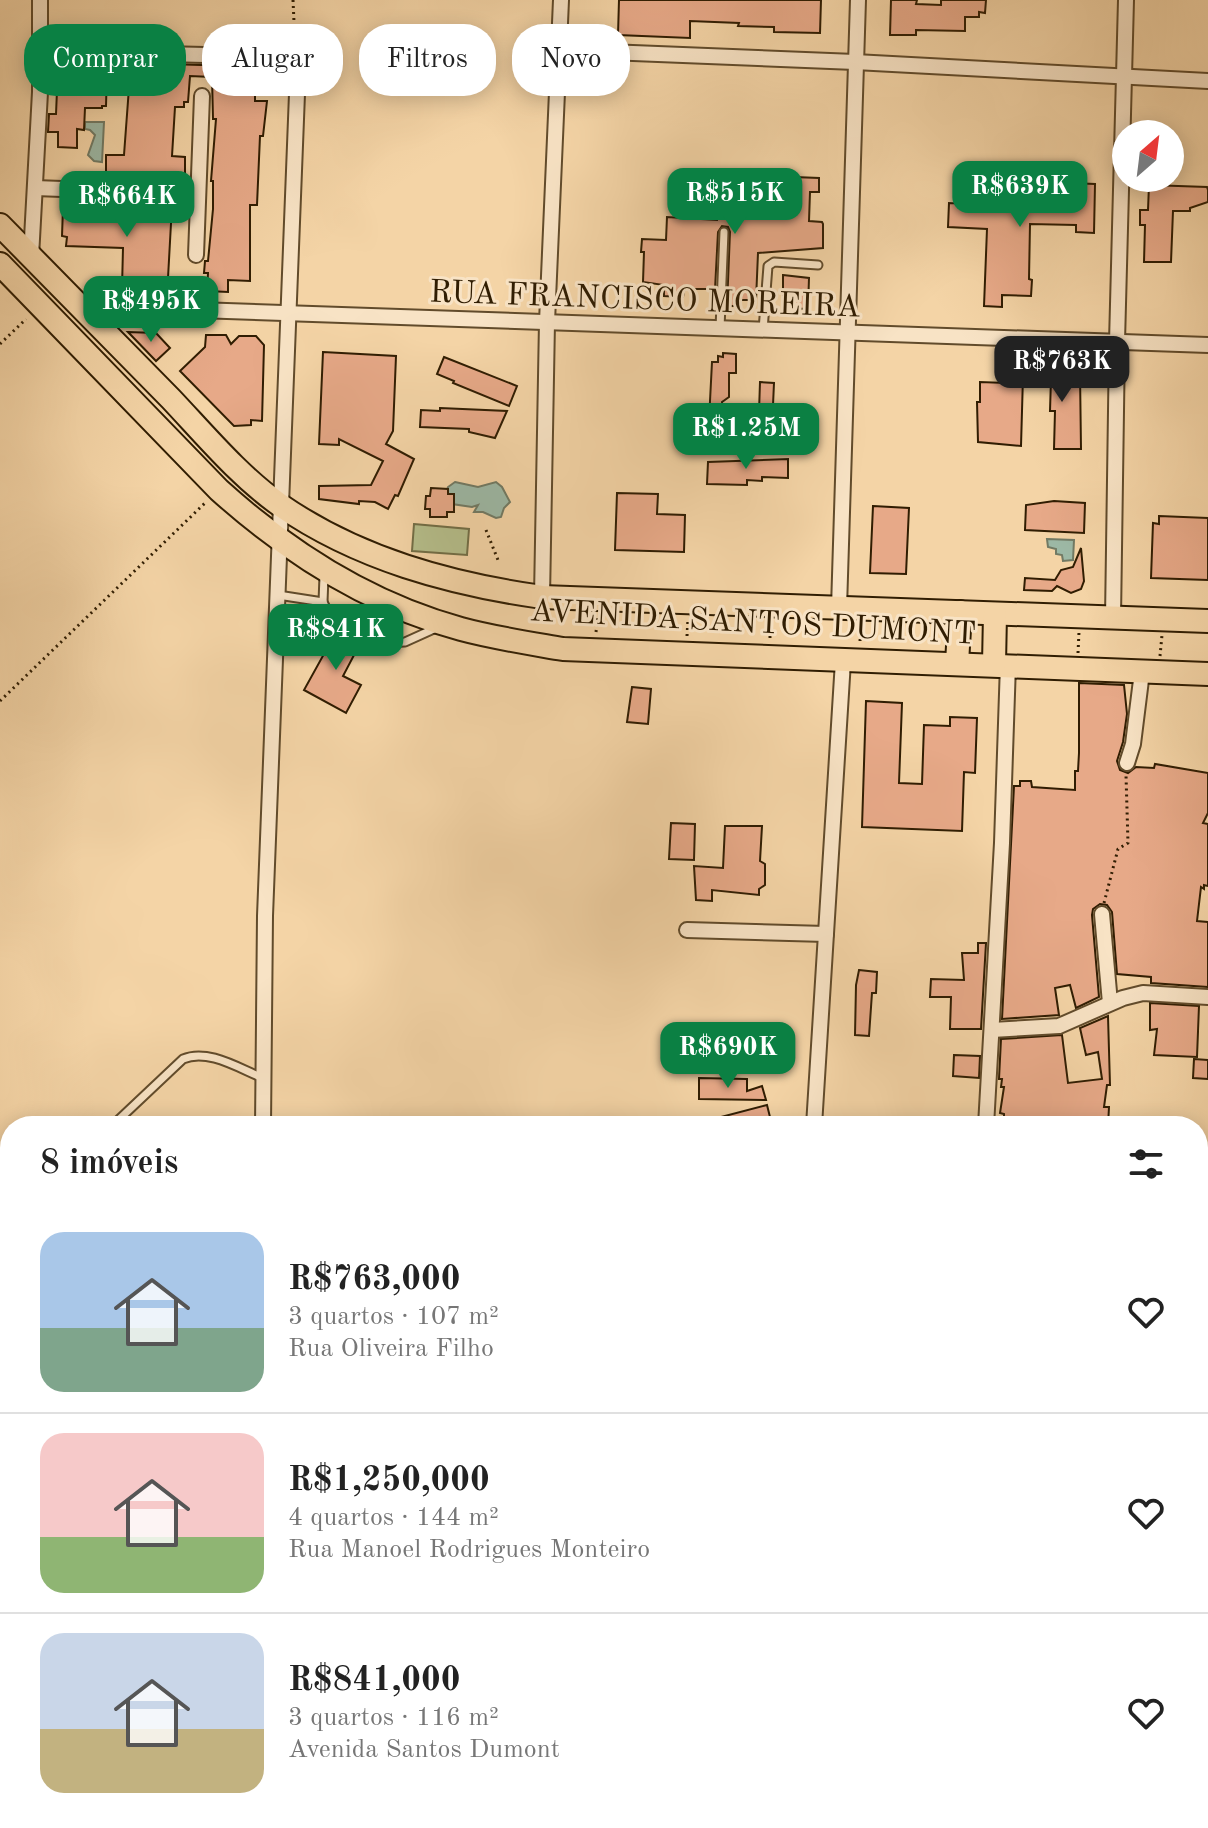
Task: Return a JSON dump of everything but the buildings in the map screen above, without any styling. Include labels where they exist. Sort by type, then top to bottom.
[{"type":"main road","name":"AVENIDA SANTOS DUMONT","points":[[0,225],[237,468],[280,505],[383,559],[437,578],[542,597],[1208,621]]},
{"type":"main road","name":"AVENIDA SANTOS DUMONT","points":[[0,264],[219,490],[281,542],[324,570],[392,604],[445,624],[511,641],[563,649],[1208,674]]},
{"type":"main road","points":[[219,490],[237,468]]},
{"type":"main road","points":[[957,663],[960,612]]},
{"type":"main road","points":[[995,614],[1001,664]]},
{"type":"street","points":[[40,0],[40,24]]},
{"type":"street","points":[[560,24],[561,0]]},
{"type":"street","points":[[839,608],[858,0]]},
{"type":"street","points":[[1113,618],[1126,0]]},
{"type":"street","points":[[630,53],[1208,81]]},
{"type":"street","points":[[31,257],[39,96]]},
{"type":"street","points":[[196,255],[202,96]]},
{"type":"street","points":[[263,1116],[265,916],[297,96]]},
{"type":"street","points":[[542,597],[547,322],[556,96]]},
{"type":"street","points":[[35,188],[197,194]]},
{"type":"street","name":"RUA FRANCISCO MOREIRA","points":[[81,306],[1208,345]]},
{"type":"street","points":[[815,1116],[843,661]]},
{"type":"street","points":[[987,1116],[992,1030],[1001,664]]},
{"type":"street","points":[[1127,763],[1151,672]]},
{"type":"street","points":[[1102,914],[1110,1003]]},
{"type":"street","points":[[687,930],[826,934]]},
{"type":"street","points":[[992,1030],[1059,1026],[1110,1003],[1143,993],[1208,997]]},
{"type":"lane","points":[[720,328],[724,232]]},
{"type":"lane","points":[[763,330],[768,266],[774,262],[818,265]]},
{"type":"lane","points":[[324,570],[323,602],[327,610],[386,643],[395,644],[445,624]]},
{"type":"lane","points":[[278,595],[323,602]]},
{"type":"lane","points":[[276,650],[316,641],[333,616]]},
{"type":"lane","points":[[123,1116],[183,1059],[192,1055],[211,1057],[263,1078]]},
{"type":"path","points":[[293,0],[294,24]]},
{"type":"path","points":[[0,344],[40,305]]},
{"type":"path","points":[[0,701],[219,490]]},
{"type":"path","points":[[486,530],[498,560]]},
{"type":"path","points":[[595,651],[599,600]]},
{"type":"path","points":[[686,655],[689,604]]},
{"type":"path","points":[[770,606],[770,658]]},
{"type":"path","points":[[1077,668],[1080,617]]},
{"type":"path","points":[[1151,672],[1163,620]]},
{"type":"path","points":[[1102,914],[1118,849],[1128,843],[1127,763]]},
{"type":"green space","points":[[414,524],[469,529],[467,555],[412,551]]},
{"type":"shaded area","points":[[85,122],[104,122],[102,162],[94,161],[88,155],[95,135],[85,129]]},
{"type":"shaded area","points":[[455,482],[478,487],[496,482],[510,502],[501,517],[496,518],[474,512],[478,505],[452,504],[446,493]]},
{"type":"shaded area","points":[[1047,539],[1074,540],[1073,560],[1063,561],[1062,555],[1056,554],[1056,549],[1048,547]]}]
